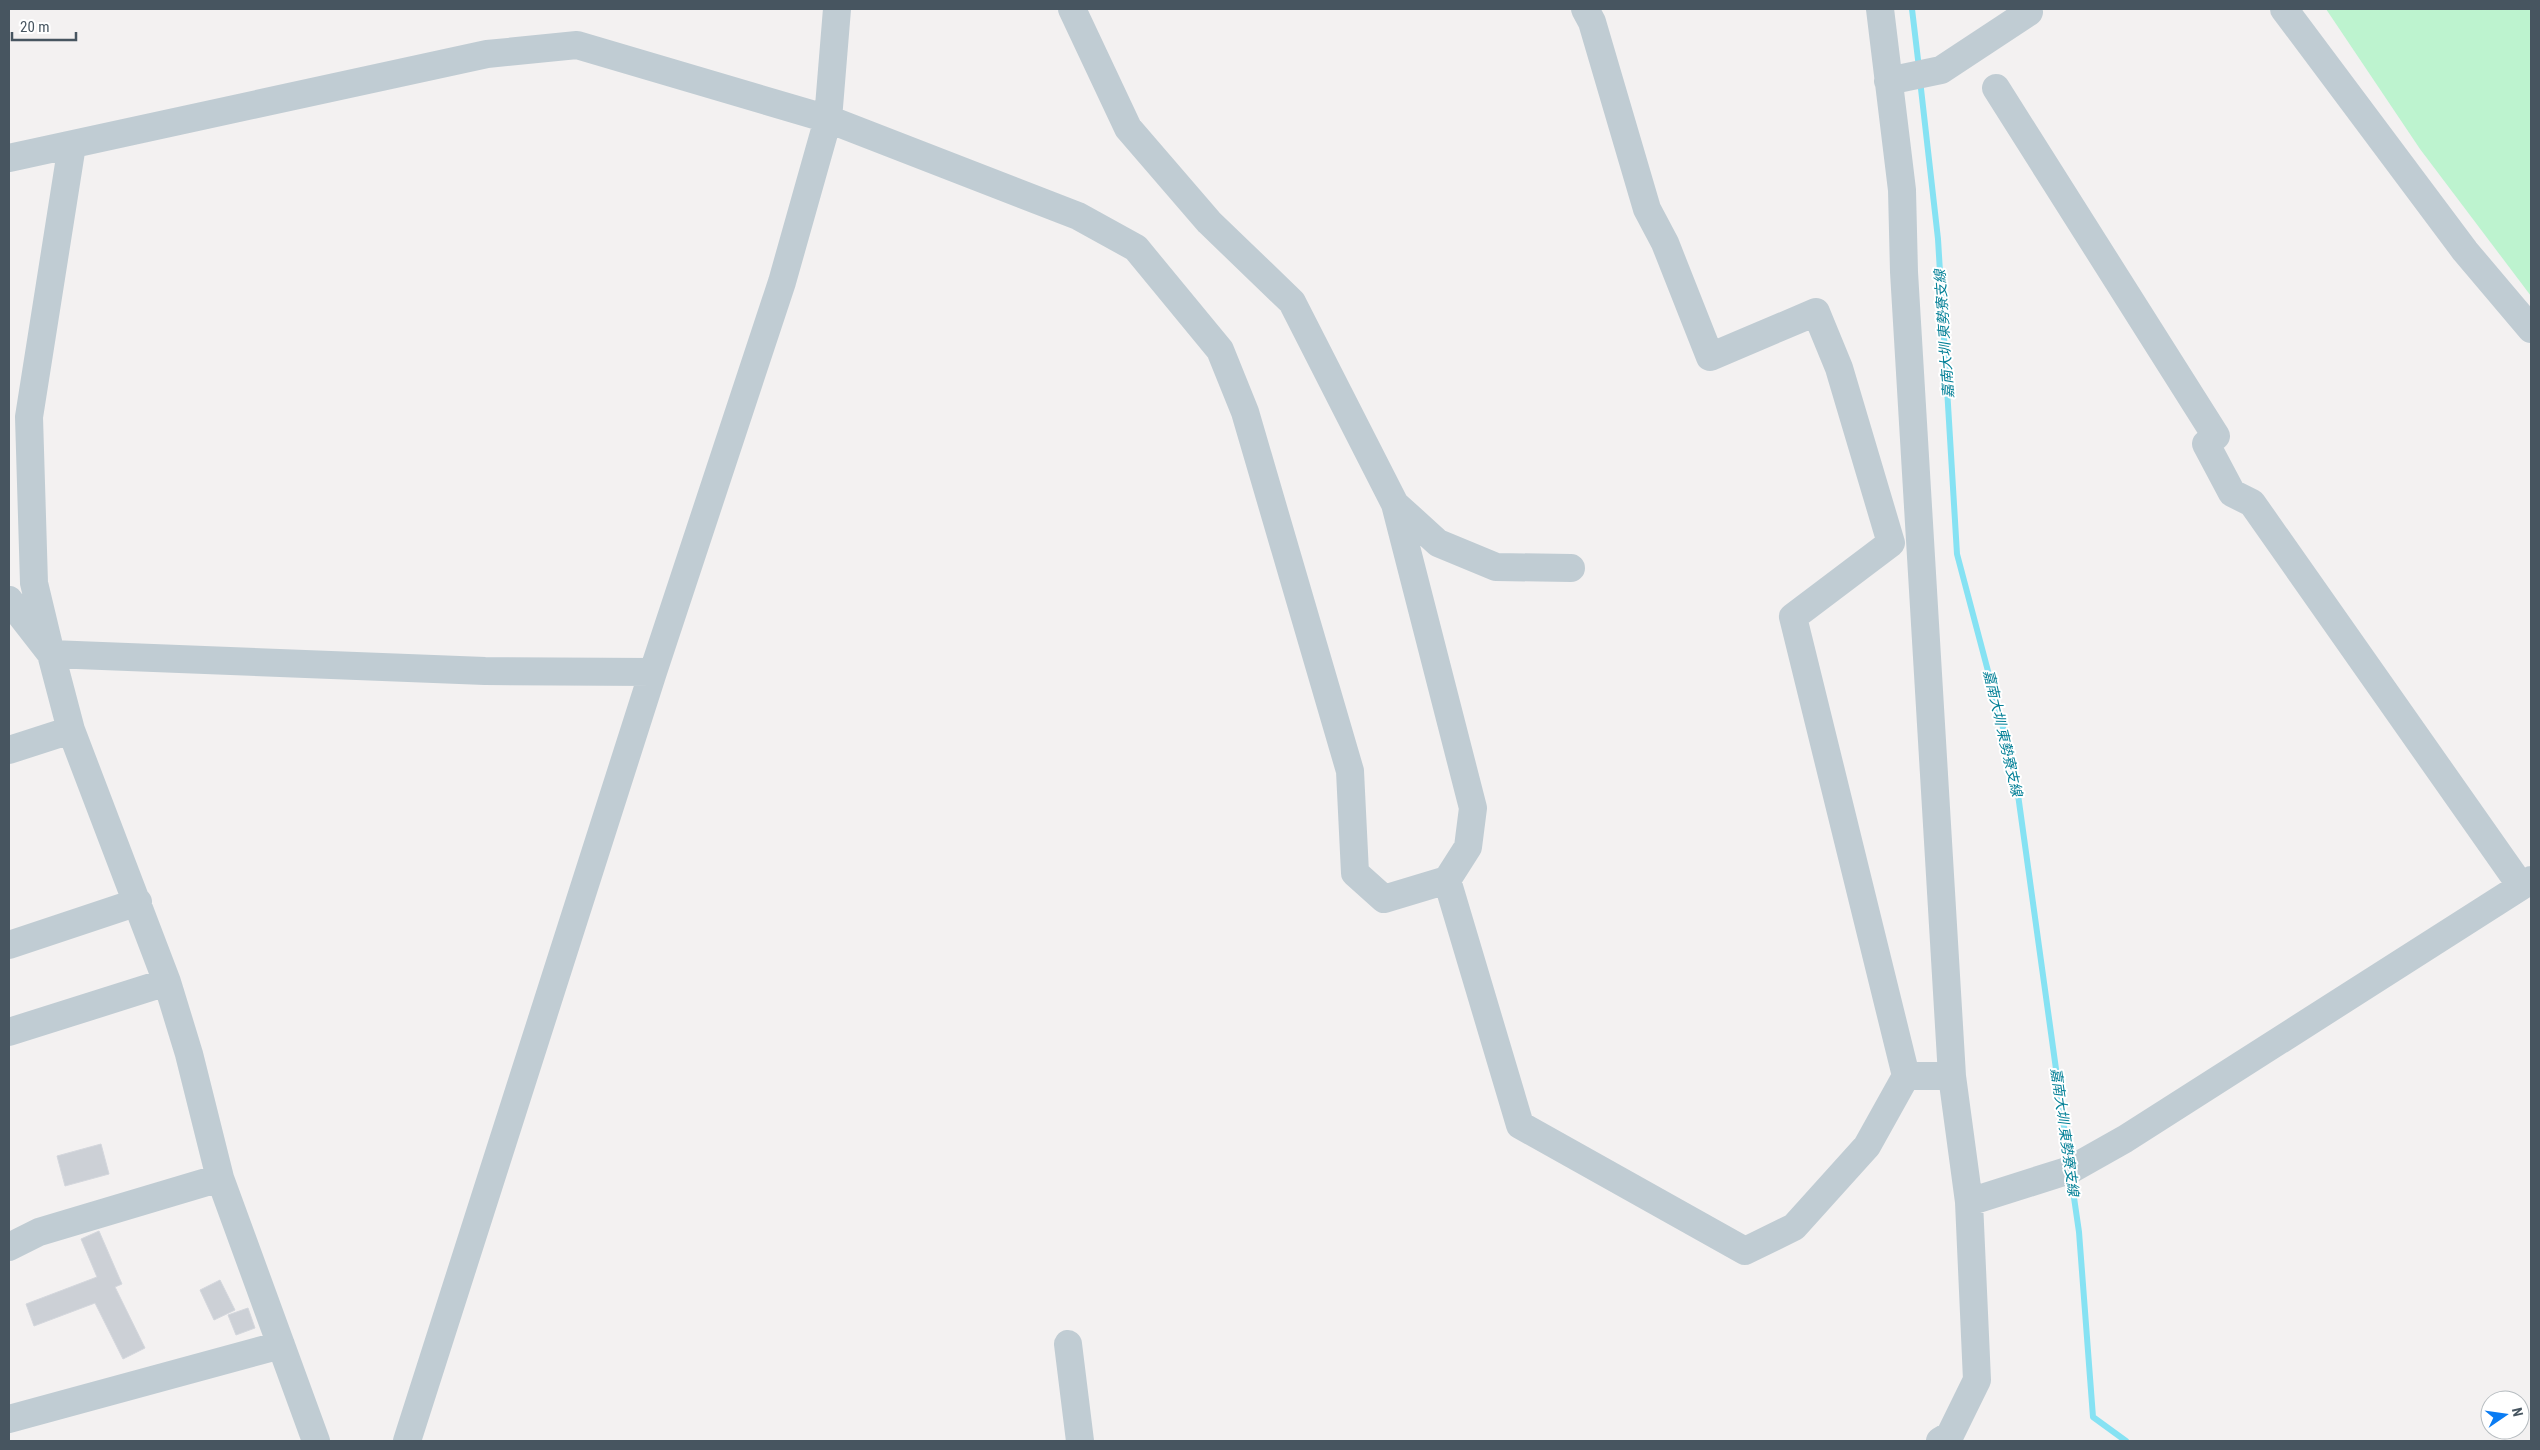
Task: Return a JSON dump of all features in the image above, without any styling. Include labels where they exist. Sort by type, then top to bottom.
[{"type":"street","points":[[407,1441],[653,672],[782,282],[828,119],[837,9]]},
{"type":"street","points":[[9,158],[487,54],[577,46],[828,119],[1078,216],[1136,248],[1220,350],[1245,412],[1350,771],[1355,873],[1384,899],[1447,880],[1468,847],[1473,808],[1394,504],[1292,302],[1209,222],[1128,128],[1072,9]]},
{"type":"street","points":[[1447,880],[1520,1125],[1746,1251],[1794,1227],[1867,1146],[1906,1076],[1793,617],[1891,543],[1842,377],[1816,312],[1710,357],[1666,243],[1647,209],[1592,22],[1585,9]]},
{"type":"street","points":[[1880,9],[1902,190],[1904,282],[1952,1076],[1969,1202],[1977,1380],[1950,1435],[1940,1441]]},
{"type":"street","points":[[2284,9],[2465,250],[2531,329]]},
{"type":"street","points":[[1888,81],[1941,70],[2029,12]]},
{"type":"street","points":[[1969,1202],[2078,1166],[2125,1139],[2526,883],[2252,503],[2232,493],[2206,444],[2216,436],[1996,88]]},
{"type":"street","points":[[72,145],[29,416],[34,583],[70,730],[138,902],[167,982],[189,1054],[220,1178],[316,1441]]},
{"type":"street","points":[[1394,504],[1438,543],[1496,567],[1571,568]]},
{"type":"street","points":[[9,600],[52,654],[485,671],[653,672]]},
{"type":"street","points":[[9,750],[70,730]]},
{"type":"street","points":[[9,945],[138,902]]},
{"type":"street","points":[[9,1032],[167,982]]},
{"type":"street","points":[[1906,1076],[1952,1076]]},
{"type":"street","points":[[9,1247],[40,1232],[220,1178]]},
{"type":"street","points":[[1068,1344],[1080,1441]]},
{"type":"street","points":[[9,1419],[281,1345]]},
{"type":"green space","points":[[2326,9],[2531,9],[2531,296],[2420,149]]},
{"type":"building","points":[[101,1144],[109,1174],[65,1186],[57,1156]]},
{"type":"building","points":[[99,1231],[122,1284],[115,1287],[145,1348],[123,1359],[95,1303],[34,1326],[26,1304],[97,1277],[81,1239]]},
{"type":"building","points":[[220,1280],[235,1310],[214,1320],[200,1290]]},
{"type":"building","points":[[248,1308],[255,1328],[236,1335],[228,1315]]},
{"type":"waterway","name":"嘉南大圳 東勢寮支線","points":[[1912,9],[1919,68]]},
{"type":"waterway","name":"嘉南大圳 東勢寮支線","points":[[1920,80],[1938,239],[1957,554],[2015,773],[2069,1163]]},
{"type":"waterway","name":"嘉南大圳 東勢寮支線","points":[[2071,1177],[2079,1232],[2093,1417],[2126,1441]]}]
